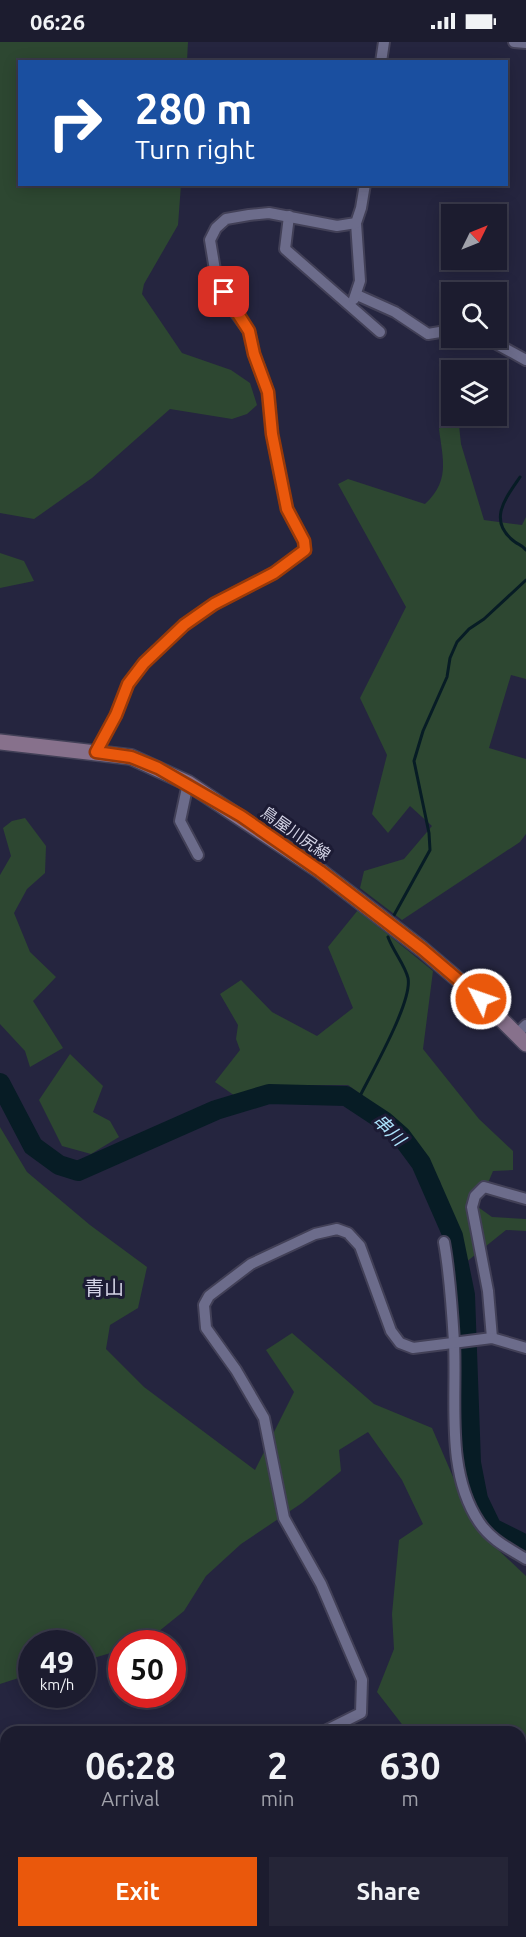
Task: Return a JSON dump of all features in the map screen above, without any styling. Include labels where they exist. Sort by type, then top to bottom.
[{"type":"main road","name":"鳥屋川尻線","points":[[0,742],[131,757],[188,783],[320,871],[422,949],[523,1034]]},
{"type":"street","points":[[381,60],[384,42]]},
{"type":"street","points":[[514,42],[526,43]]},
{"type":"street","points":[[351,306],[357,295],[360,281],[356,223],[365,186]]},
{"type":"street","points":[[96,752],[116,715],[128,684],[144,663],[184,625],[214,604],[274,573],[305,550],[304,541],[287,509],[272,434],[268,392],[254,354],[249,331],[232,308],[216,276],[210,240],[216,228],[226,219],[269,213],[337,226],[356,223]]},
{"type":"street","points":[[289,216],[285,249],[380,332]]},
{"type":"street","points":[[357,295],[395,312],[428,334],[441,332]]},
{"type":"street","points":[[504,348],[526,360]]},
{"type":"street","points":[[188,783],[180,821],[198,855]]},
{"type":"street","points":[[487,1339],[488,1291],[472,1207],[476,1196],[484,1187],[526,1199]]},
{"type":"street","points":[[335,1726],[361,1713],[362,1680],[321,1584],[284,1518],[264,1418],[236,1370],[206,1328],[204,1305],[208,1296],[251,1264],[315,1234],[338,1229],[348,1233],[360,1246],[391,1331],[400,1343],[413,1348],[487,1339],[526,1348]]},
{"type":"street","points":[[444,1242],[450,1273],[456,1344],[453,1401],[460,1480],[479,1522],[497,1542],[526,1559]]},
{"type":"green space","points":[[0,42],[188,42],[187,60],[18,60],[18,186],[181,186],[178,225],[144,284],[142,294],[182,353],[231,370],[250,383],[257,405],[247,414],[232,419],[170,409],[92,478],[34,519],[0,513]]},
{"type":"green space","points":[[441,426],[459,426],[461,444],[484,520],[522,525],[526,517],[526,679],[511,675],[489,748],[526,759],[526,834],[520,842],[402,920],[360,888],[364,871],[404,859],[432,826],[410,806],[388,833],[372,814],[387,755],[360,698],[406,607],[338,484],[348,479],[425,504],[438,487],[443,470],[439,429]]},
{"type":"green space","points":[[0,553],[24,561],[34,581],[0,588]]},
{"type":"green space","points":[[25,818],[46,846],[45,873],[27,889],[14,913],[30,952],[56,977],[33,1001],[63,1048],[30,1067],[25,1051],[0,1024],[0,875],[11,856],[3,828],[12,821]]},
{"type":"green space","points":[[358,910],[433,971],[423,1049],[479,1119],[513,1151],[513,1170],[493,1171],[478,1207],[492,1217],[526,1219],[526,1231],[506,1230],[460,1267],[440,1181],[391,1116],[348,1085],[271,1085],[238,1098],[215,1082],[240,1050],[236,1039],[238,1025],[220,994],[241,980],[272,1012],[317,1036],[353,1008],[328,947]]},
{"type":"green space","points":[[70,1054],[103,1086],[93,1112],[110,1121],[119,1137],[91,1154],[62,1146],[39,1100]]},
{"type":"green space","points":[[0,1127],[27,1172],[90,1225],[147,1267],[138,1308],[110,1325],[106,1349],[144,1387],[255,1470],[294,1392],[266,1350],[292,1333],[374,1404],[432,1428],[475,1528],[526,1576],[526,1726],[403,1726],[377,1692],[394,1649],[392,1614],[399,1540],[423,1524],[402,1480],[368,1432],[339,1450],[341,1471],[302,1503],[241,1544],[206,1576],[184,1611],[160,1630],[108,1630],[108,1654],[96,1657],[96,1630],[18,1630],[18,1678],[0,1684]]},
{"type":"waterway","points":[[520,477],[504,502],[500,518],[507,534],[526,550]]},
{"type":"waterway","points":[[393,917],[430,850],[429,833],[414,761],[423,731],[447,677],[450,658],[457,642],[469,629],[484,619],[526,580]]},
{"type":"waterway","points":[[357,1102],[397,1021],[408,989],[408,978],[388,937]]},
{"type":"waterway","name":"串川","points":[[0,1083],[33,1146],[59,1165],[78,1171],[216,1110],[269,1094],[346,1096],[384,1121],[401,1136],[421,1163],[453,1236],[465,1295],[471,1463],[478,1499],[492,1528],[526,1545]]},
{"type":"district","name":"青山","points":[[104,1288]]},
{"type":"route","points":[[224,292],[232,308],[249,331],[254,354],[268,392],[272,434],[278,452],[287,509],[304,541],[305,550],[274,573],[214,604],[184,625],[144,663],[128,684],[116,715],[96,752],[131,757],[158,768],[188,783],[241,816],[320,871],[422,949],[481,999]]}]
